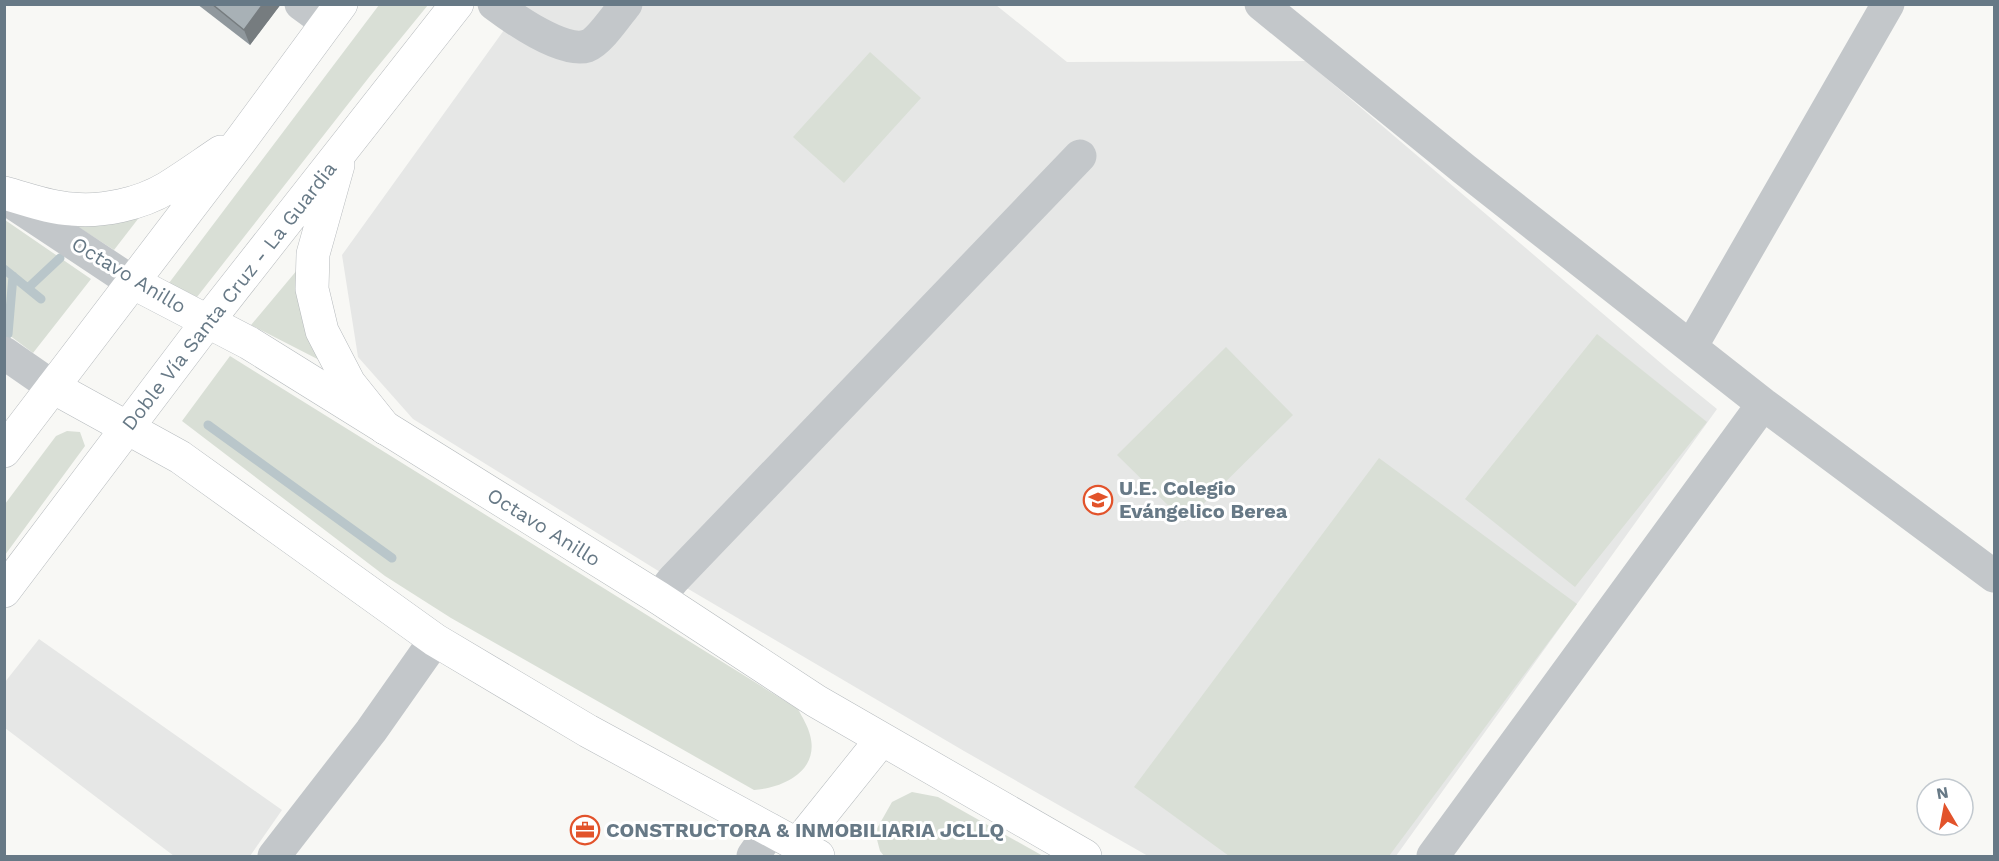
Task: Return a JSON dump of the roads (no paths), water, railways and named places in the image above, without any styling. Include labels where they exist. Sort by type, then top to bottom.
[{"type":"main road","name":"Doble Vía Santa Cruz - La Guardia","points":[[4,591],[208,321],[457,4]]},
{"type":"main road","points":[[8,442],[53,387],[241,140],[323,11]]},
{"type":"main road","points":[[4,195],[73,209],[102,208],[136,201],[166,189],[241,140]]},
{"type":"main road","points":[[343,150],[313,254],[312,289],[322,331],[349,383],[385,428]]},
{"type":"main road","name":"Octavo Anillo","points":[[132,282],[249,343],[658,598],[816,701],[1085,856]]},
{"type":"main road","points":[[53,387],[180,458],[435,640],[588,731],[795,844],[882,738]]},
{"type":"street","points":[[494,4],[512,17],[566,46],[588,46],[600,37],[626,4]]},
{"type":"street","points":[[1261,4],[1464,169],[1763,404],[1995,576]]},
{"type":"street","points":[[1691,347],[1888,4]]},
{"type":"street","points":[[658,598],[1080,156]]},
{"type":"street","name":"Octavo Anillo","points":[[4,195],[132,282]]},
{"type":"street","points":[[4,353],[53,387]]},
{"type":"street","points":[[1432,856],[1763,404]]},
{"type":"street","points":[[274,856],[371,731],[435,640]]},
{"type":"street","points":[[753,856],[795,844]]},
{"type":"waterway","points":[[28,288],[60,258]]},
{"type":"waterway","points":[[4,269],[41,299]]},
{"type":"waterway","points":[[8,334],[13,276]]},
{"type":"waterway","points":[[208,425],[392,558]]},
{"type":"place","name":"U.E. Colegio Evángelico Berea","points":[[1098,500]]},
{"type":"place","name":"CONSTRUCTORA & INMOBILIARIA JCLLQ","points":[[585,830]]}]
